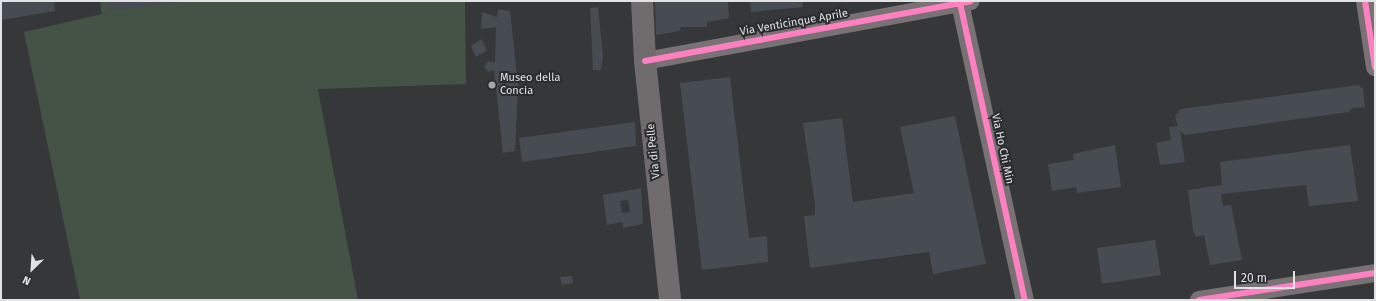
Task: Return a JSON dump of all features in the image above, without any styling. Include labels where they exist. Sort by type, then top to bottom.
[{"type":"main road","name":"Via di Pelle","points":[[642,1],[644,61],[670,300]]},
{"type":"street","points":[[1365,1],[1375,67]]},
{"type":"street","name":"Via Venticinque Aprile","points":[[644,61],[902,7],[966,2]]},
{"type":"street","name":"Via Ho Chi Min","points":[[966,2],[1024,300]]},
{"type":"street","points":[[1199,300],[1375,273]]},
{"type":"green space","points":[[100,1],[465,1],[466,84],[318,89],[358,300],[80,300],[24,32],[102,14]]},
{"type":"building","points":[[1,1],[54,1],[55,11],[1,20]]},
{"type":"building","points":[[108,1],[180,1],[180,2],[110,11]]},
{"type":"building","points":[[655,1],[728,1],[729,18],[707,22],[707,27],[681,27],[680,31],[656,35]]},
{"type":"building","points":[[750,1],[802,1],[803,7],[751,12]]},
{"type":"building","points":[[598,7],[603,55],[601,70],[593,70],[590,8]]},
{"type":"building","points":[[498,9],[510,11],[518,85],[515,151],[503,153],[494,70],[488,72],[484,67],[488,61],[495,63],[496,27],[481,29],[482,12],[497,17]]},
{"type":"building","points":[[481,39],[487,50],[476,57],[471,46]]},
{"type":"building","points":[[730,77],[749,238],[767,236],[768,262],[702,270],[680,83]]},
{"type":"building","points":[[1358,85],[1363,88],[1365,107],[1352,108],[1349,112],[1185,135],[1180,131],[1185,162],[1160,165],[1156,143],[1171,140],[1169,127],[1178,126],[1175,116],[1181,109]]},
{"type":"building","points":[[955,116],[986,264],[933,274],[929,252],[810,268],[804,216],[815,215],[815,204],[803,123],[842,118],[853,202],[914,193],[900,127]]},
{"type":"building","points":[[635,122],[636,146],[522,162],[519,138]]},
{"type":"building","points":[[1115,145],[1121,187],[1077,193],[1076,187],[1052,191],[1048,164],[1074,160],[1073,154]]},
{"type":"building","points":[[1350,145],[1358,201],[1309,206],[1306,185],[1221,194],[1223,206],[1231,205],[1242,260],[1210,265],[1204,235],[1196,237],[1193,230],[1188,190],[1222,185],[1220,162]]},
{"type":"building","points":[[641,188],[643,224],[623,228],[622,222],[607,225],[603,195]],"holes":[[[628,200],[630,212],[622,213],[620,201]]]},
{"type":"building","points":[[1155,240],[1161,275],[1102,284],[1097,248]]},
{"type":"building","points":[[572,276],[573,283],[562,285],[560,277]]},
{"type":"cycle path","points":[[645,61],[971,1]]},
{"type":"cycle path","points":[[1365,1],[1375,67]]},
{"type":"cycle path","points":[[960,3],[1025,300]]},
{"type":"cycle path","points":[[1199,300],[1375,273]]},
{"type":"place","name":"Museo della Concia","points":[[492,85]]}]
